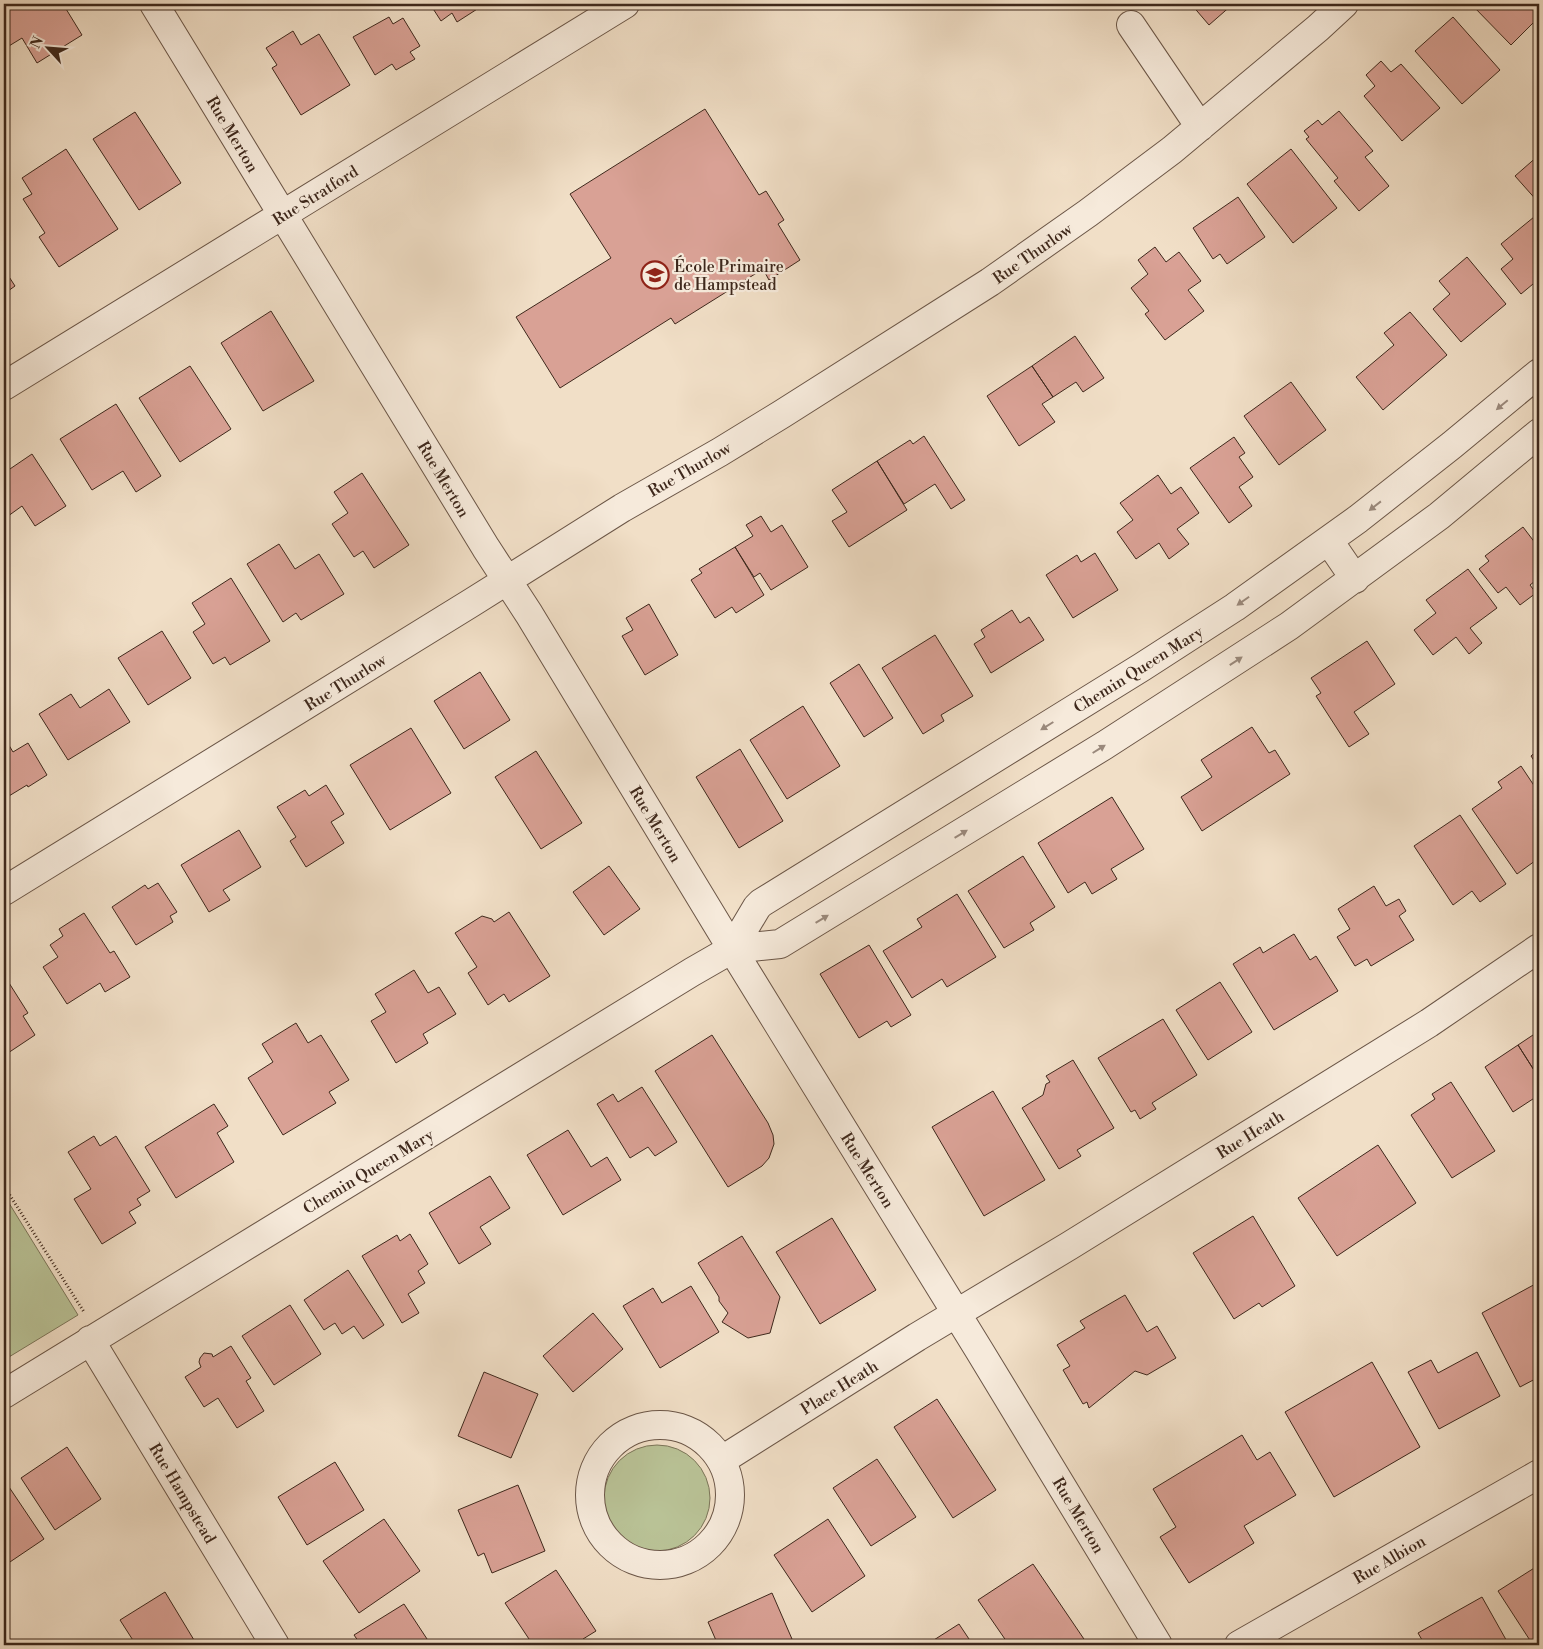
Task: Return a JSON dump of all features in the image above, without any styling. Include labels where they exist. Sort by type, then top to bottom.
[{"type":"street","name":"Rue Merton","points":[[154,4],[1158,1645]]},
{"type":"street","name":"Rue Stratford","points":[[4,386],[625,4]]},
{"type":"street","name":"Rue Thurlow","points":[[4,891],[622,508],[759,428],[990,282],[1088,213],[1172,150],[1344,4]]},
{"type":"street","points":[[1130,25],[1200,127]]},
{"type":"street","name":"Chemin Queen Mary","points":[[732,949],[761,902],[1185,640],[1330,540],[1452,445],[1539,373]]},
{"type":"street","name":"Chemin Queen Mary","points":[[4,1394],[88,1327],[732,949],[780,944],[1113,740],[1290,626],[1446,510],[1539,433]]},
{"type":"street","points":[[1330,540],[1355,579]]},
{"type":"street","name":"Rue Heath","points":[[957,1314],[1429,1023],[1539,948]]},
{"type":"street","name":"Place Heath","points":[[722,1460],[957,1314]]},
{"type":"street","name":"Rue Hampstead","points":[[88,1327],[275,1645]]},
{"type":"street","points":[[666,1424],[688,1430],[708,1442],[722,1460],[729,1482],[730,1506],[722,1528],[708,1546],[688,1559],[666,1565],[642,1563],[621,1554],[604,1538],[593,1518],[589,1495],[593,1472],[604,1451],[621,1436],[642,1426],[666,1424]]},
{"type":"street","name":"Rue Albion","points":[[1239,1645],[1539,1474]]},
{"type":"path","points":[[4,1186],[88,1327]]},
{"type":"green space","points":[[4,1195],[78,1315],[4,1360]]},
{"type":"green space","points":[[657,1445],[677,1449],[694,1461],[706,1478],[710,1498],[706,1518],[694,1535],[677,1547],[657,1551],[637,1547],[620,1535],[608,1518],[604,1498],[608,1478],[620,1461],[637,1449]]},
{"type":"building","points":[[4,4],[63,4],[82,35],[37,63],[22,38],[4,49]]},
{"type":"building","points":[[430,4],[485,4],[457,22],[452,13],[441,21]]},
{"type":"building","points":[[1191,4],[1233,4],[1209,25]]},
{"type":"building","points":[[1471,4],[1539,4],[1539,17],[1511,45]]},
{"type":"building","points":[[389,17],[393,24],[403,18],[420,46],[410,52],[415,59],[396,70],[392,64],[375,75],[353,37]]},
{"type":"building","points":[[1453,17],[1500,70],[1462,104],[1415,51]]},
{"type":"building","points":[[293,31],[301,45],[319,34],[350,85],[301,115],[272,68],[277,65],[266,48]]},
{"type":"building","points":[[1381,61],[1391,72],[1401,64],[1440,108],[1402,141],[1364,96],[1375,86],[1366,75]]},
{"type":"building","points":[[705,109],[759,195],[766,191],[784,220],[778,224],[800,260],[769,280],[763,269],[675,324],[671,318],[560,388],[516,317],[611,258],[570,194]]},
{"type":"building","points":[[1339,111],[1373,151],[1365,157],[1389,186],[1359,211],[1334,181],[1338,178],[1306,139],[1309,137],[1304,131],[1318,120],[1322,125]]},
{"type":"building","points":[[135,112],[181,183],[139,210],[93,139]]},
{"type":"building","points":[[66,149],[118,229],[59,267],[39,237],[45,233],[23,199],[32,194],[22,178]]},
{"type":"building","points":[[1291,149],[1337,208],[1293,243],[1247,184]]},
{"type":"building","points":[[1539,155],[1539,203],[1515,176]]},
{"type":"building","points":[[1238,197],[1265,237],[1227,264],[1220,254],[1213,259],[1193,228]]},
{"type":"building","points":[[1534,217],[1539,223],[1539,279],[1521,294],[1501,269],[1513,259],[1501,244]]},
{"type":"building","points":[[1155,247],[1166,262],[1179,252],[1201,281],[1188,290],[1204,311],[1165,340],[1145,314],[1149,311],[1131,288],[1148,274],[1138,260]]},
{"type":"building","points":[[1467,257],[1506,304],[1461,342],[1433,309],[1450,294],[1439,281]]},
{"type":"building","points":[[4,269],[15,286],[4,294]]},
{"type":"building","points":[[271,311],[314,381],[263,411],[221,343]]},
{"type":"building","points":[[1410,312],[1447,355],[1383,410],[1356,377],[1394,345],[1384,333]]},
{"type":"building","points":[[1075,336],[1104,378],[1083,392],[1076,382],[1053,397],[1032,366]]},
{"type":"building","points":[[190,366],[231,429],[180,462],[139,398]]},
{"type":"building","points":[[1032,366],[1053,397],[1042,404],[1055,422],[1019,446],[987,396]]},
{"type":"building","points":[[1291,382],[1326,430],[1279,465],[1244,416]]},
{"type":"building","points":[[116,404],[161,476],[136,492],[123,471],[92,490],[60,439]]},
{"type":"building","points":[[924,436],[965,500],[951,509],[935,484],[904,504],[877,461],[910,440],[913,444]]},
{"type":"building","points":[[1234,437],[1245,453],[1239,457],[1253,477],[1239,487],[1252,506],[1229,523],[1190,468]]},
{"type":"building","points":[[32,454],[66,506],[35,526],[22,506],[4,519],[4,473]]},
{"type":"building","points":[[877,461],[907,510],[849,547],[832,521],[847,512],[832,490]]},
{"type":"building","points":[[362,473],[409,545],[374,568],[363,551],[354,557],[332,524],[348,513],[334,492]]},
{"type":"building","points":[[1158,475],[1171,494],[1181,487],[1199,513],[1177,529],[1189,544],[1169,559],[1159,543],[1136,559],[1117,532],[1133,520],[1120,503]]},
{"type":"building","points":[[761,516],[771,532],[782,525],[808,567],[771,590],[760,573],[754,577],[735,547],[753,536],[746,525]]},
{"type":"building","points":[[1523,527],[1539,548],[1539,578],[1530,585],[1536,593],[1520,605],[1506,587],[1498,593],[1479,569],[1489,561],[1485,556]]},
{"type":"building","points":[[279,544],[295,569],[319,554],[344,594],[301,620],[296,613],[283,622],[247,564]]},
{"type":"building","points":[[735,547],[764,595],[736,613],[732,607],[715,618],[691,580],[702,573],[699,569]]},
{"type":"building","points":[[1095,553],[1118,590],[1073,618],[1046,575],[1077,555],[1081,562]]},
{"type":"building","points":[[1468,569],[1497,608],[1470,628],[1482,643],[1469,654],[1456,637],[1433,655],[1414,630],[1436,613],[1426,600]]},
{"type":"building","points":[[231,578],[270,641],[230,665],[225,657],[213,664],[193,632],[205,624],[192,603]]},
{"type":"building","points":[[649,604],[678,655],[645,675],[622,636],[633,630],[626,618]]},
{"type":"building","points":[[1012,610],[1020,623],[1029,617],[1044,640],[991,673],[974,644],[985,637],[981,630]]},
{"type":"building","points":[[162,631],[191,678],[148,705],[118,658]]},
{"type":"building","points":[[935,635],[973,696],[941,715],[944,721],[923,734],[882,668]]},
{"type":"building","points":[[1367,641],[1395,684],[1354,712],[1369,734],[1349,747],[1316,696],[1321,693],[1311,678]]},
{"type":"building","points":[[859,664],[893,718],[864,737],[830,683]]},
{"type":"building","points":[[480,672],[510,720],[464,749],[434,701]]},
{"type":"building","points":[[109,689],[130,722],[68,760],[39,714],[71,694],[80,708]]},
{"type":"building","points":[[803,706],[840,766],[787,799],[750,740]]},
{"type":"building","points":[[1252,727],[1269,753],[1275,750],[1290,774],[1202,831],[1181,797],[1212,777],[1201,760]]},
{"type":"building","points":[[411,728],[451,793],[390,830],[350,765]]},
{"type":"building","points":[[4,737],[13,752],[28,743],[47,775],[4,799]]},
{"type":"building","points":[[740,749],[783,821],[739,848],[696,777]]},
{"type":"building","points":[[1539,749],[1539,768],[1531,756]]},
{"type":"building","points":[[536,751],[582,823],[541,849],[495,777]]},
{"type":"building","points":[[1521,766],[1539,793],[1539,858],[1517,874],[1472,809],[1502,788],[1498,782]]},
{"type":"building","points":[[326,785],[344,814],[331,822],[344,843],[306,867],[290,841],[296,837],[277,807],[305,790],[309,796]]},
{"type":"building","points":[[1112,797],[1144,849],[1111,869],[1117,879],[1092,894],[1085,882],[1068,893],[1038,843]]},
{"type":"building","points":[[1460,815],[1506,884],[1480,902],[1472,891],[1453,905],[1414,846]]},
{"type":"building","points":[[239,830],[261,867],[223,890],[230,900],[209,912],[181,865]]},
{"type":"building","points":[[1023,856],[1055,907],[1030,923],[1034,930],[1004,948],[968,891]]},
{"type":"building","points":[[609,866],[640,909],[604,935],[573,892]]},
{"type":"building","points":[[158,883],[177,912],[170,916],[173,922],[136,945],[112,907],[145,885],[148,889]]},
{"type":"building","points":[[1374,886],[1386,906],[1399,899],[1406,911],[1399,916],[1414,940],[1371,966],[1367,959],[1355,966],[1337,937],[1350,929],[1338,909]]},
{"type":"building","points":[[957,894],[996,957],[947,987],[942,979],[912,998],[883,951],[922,927],[917,919]]},
{"type":"building","points":[[509,912],[550,976],[509,1002],[504,994],[488,1005],[468,973],[477,967],[455,933],[482,916],[492,919],[494,922]]},
{"type":"building","points":[[84,913],[110,953],[114,951],[130,977],[105,992],[100,983],[67,1004],[43,967],[58,957],[50,945],[63,936],[59,929]]},
{"type":"building","points":[[1294,934],[1310,960],[1316,956],[1338,991],[1274,1030],[1233,964],[1260,947],[1263,953]]},
{"type":"building","points":[[869,945],[911,1015],[891,1027],[887,1021],[859,1038],[820,974]]},
{"type":"building","points":[[414,970],[428,993],[439,987],[456,1014],[423,1034],[428,1043],[396,1063],[371,1021],[386,1012],[375,994]]},
{"type":"building","points":[[4,975],[28,1013],[23,1016],[35,1035],[8,1053],[4,1046]]},
{"type":"building","points":[[1220,982],[1252,1032],[1208,1060],[1176,1010]]},
{"type":"building","points":[[1163,1019],[1197,1075],[1152,1103],[1156,1109],[1140,1119],[1135,1110],[1131,1112],[1098,1058]]},
{"type":"building","points":[[296,1023],[308,1043],[321,1035],[349,1080],[329,1092],[336,1103],[283,1135],[248,1078],[273,1062],[262,1044]]},
{"type":"building","points":[[1539,1031],[1539,1078],[1518,1045]]},
{"type":"building","points":[[712,1035],[768,1123],[773,1135],[774,1144],[769,1158],[762,1166],[728,1187],[655,1071]]},
{"type":"building","points":[[1518,1045],[1539,1078],[1539,1095],[1513,1112],[1485,1067]]},
{"type":"building","points":[[1073,1060],[1114,1128],[1077,1150],[1081,1156],[1059,1169],[1022,1108],[1043,1095],[1046,1084],[1050,1082],[1046,1076]]},
{"type":"building","points":[[1451,1082],[1495,1151],[1452,1178],[1411,1115],[1435,1099],[1432,1094]]},
{"type":"building","points":[[642,1087],[677,1142],[655,1156],[648,1147],[630,1158],[597,1104],[613,1094],[618,1102]]},
{"type":"building","points":[[993,1091],[1045,1180],[984,1216],[932,1127]]},
{"type":"building","points":[[214,1104],[228,1126],[217,1133],[234,1162],[176,1198],[145,1147]]},
{"type":"building","points":[[568,1130],[591,1167],[607,1157],[621,1180],[563,1215],[527,1155]]},
{"type":"building","points":[[94,1136],[100,1146],[116,1136],[150,1191],[137,1199],[141,1205],[129,1212],[136,1223],[102,1244],[74,1199],[91,1189],[68,1152]]},
{"type":"building","points":[[1378,1145],[1416,1203],[1337,1256],[1298,1198]]},
{"type":"building","points":[[490,1176],[510,1208],[480,1227],[491,1244],[459,1264],[429,1213]]},
{"type":"building","points":[[1253,1216],[1295,1286],[1262,1307],[1259,1303],[1234,1319],[1193,1253]]},
{"type":"building","points":[[832,1218],[876,1290],[820,1324],[776,1252]]},
{"type":"building","points":[[410,1234],[428,1264],[418,1271],[425,1283],[408,1294],[419,1313],[402,1323],[362,1256],[397,1235],[400,1241]]},
{"type":"building","points":[[742,1236],[780,1297],[770,1333],[748,1338],[722,1322],[728,1313],[719,1301],[719,1297],[698,1263]]},
{"type":"building","points":[[348,1270],[384,1325],[363,1339],[354,1326],[342,1334],[335,1323],[324,1330],[304,1300]]},
{"type":"building","points":[[1539,1282],[1539,1377],[1520,1387],[1482,1313]]},
{"type":"building","points":[[691,1286],[719,1332],[660,1368],[623,1306],[653,1288],[662,1303]]},
{"type":"building","points":[[1125,1295],[1147,1332],[1157,1326],[1176,1358],[1147,1375],[1135,1371],[1089,1408],[1087,1402],[1083,1404],[1063,1370],[1070,1366],[1057,1345],[1085,1328],[1080,1321]]},
{"type":"building","points":[[290,1305],[321,1354],[274,1385],[242,1336]]},
{"type":"building","points":[[593,1313],[623,1349],[573,1392],[543,1356]]},
{"type":"building","points":[[231,1346],[251,1378],[246,1381],[264,1411],[237,1428],[218,1398],[204,1407],[185,1377],[201,1367],[199,1362],[204,1353],[212,1354],[213,1357]]},
{"type":"building","points":[[1477,1352],[1500,1396],[1439,1429],[1408,1372],[1431,1360],[1438,1373]]},
{"type":"building","points":[[1372,1362],[1420,1447],[1334,1497],[1285,1412]]},
{"type":"building","points":[[484,1372],[538,1394],[511,1458],[458,1436]]},
{"type":"building","points":[[937,1399],[996,1490],[953,1518],[894,1427]]},
{"type":"building","points":[[1242,1435],[1257,1460],[1270,1452],[1296,1495],[1244,1526],[1254,1543],[1189,1583],[1160,1537],[1176,1527],[1153,1489]]},
{"type":"building","points":[[67,1447],[101,1499],[55,1530],[21,1478]]},
{"type":"building","points":[[877,1459],[916,1517],[871,1546],[833,1488]]},
{"type":"building","points":[[335,1462],[364,1510],[307,1545],[278,1497]]},
{"type":"building","points":[[518,1485],[545,1551],[492,1573],[484,1553],[478,1556],[458,1510]]},
{"type":"building","points":[[9,1487],[44,1539],[4,1566],[4,1490]]},
{"type":"building","points":[[384,1519],[420,1571],[359,1613],[323,1561]]},
{"type":"building","points":[[828,1519],[865,1576],[812,1612],[774,1555]]},
{"type":"building","points":[[1033,1564],[1088,1645],[1009,1645],[978,1600]]},
{"type":"building","points":[[1539,1565],[1539,1645],[1533,1645],[1498,1591]]},
{"type":"building","points":[[556,1570],[596,1631],[583,1639],[587,1645],[533,1645],[505,1603]]},
{"type":"building","points":[[165,1592],[197,1645],[136,1645],[120,1620]]},
{"type":"building","points":[[772,1593],[792,1639],[778,1645],[718,1645],[708,1622]]},
{"type":"building","points":[[1482,1597],[1509,1645],[1425,1645],[1418,1633]]},
{"type":"building","points":[[404,1604],[431,1645],[361,1645],[354,1635]]},
{"type":"building","points":[[959,1624],[973,1645],[926,1645]]},
{"type":"building","points":[[693,1641],[694,1645],[651,1645],[651,1642]]},
{"type":"place","name":"École Primaire de Hampstead","points":[[655,275]]}]
